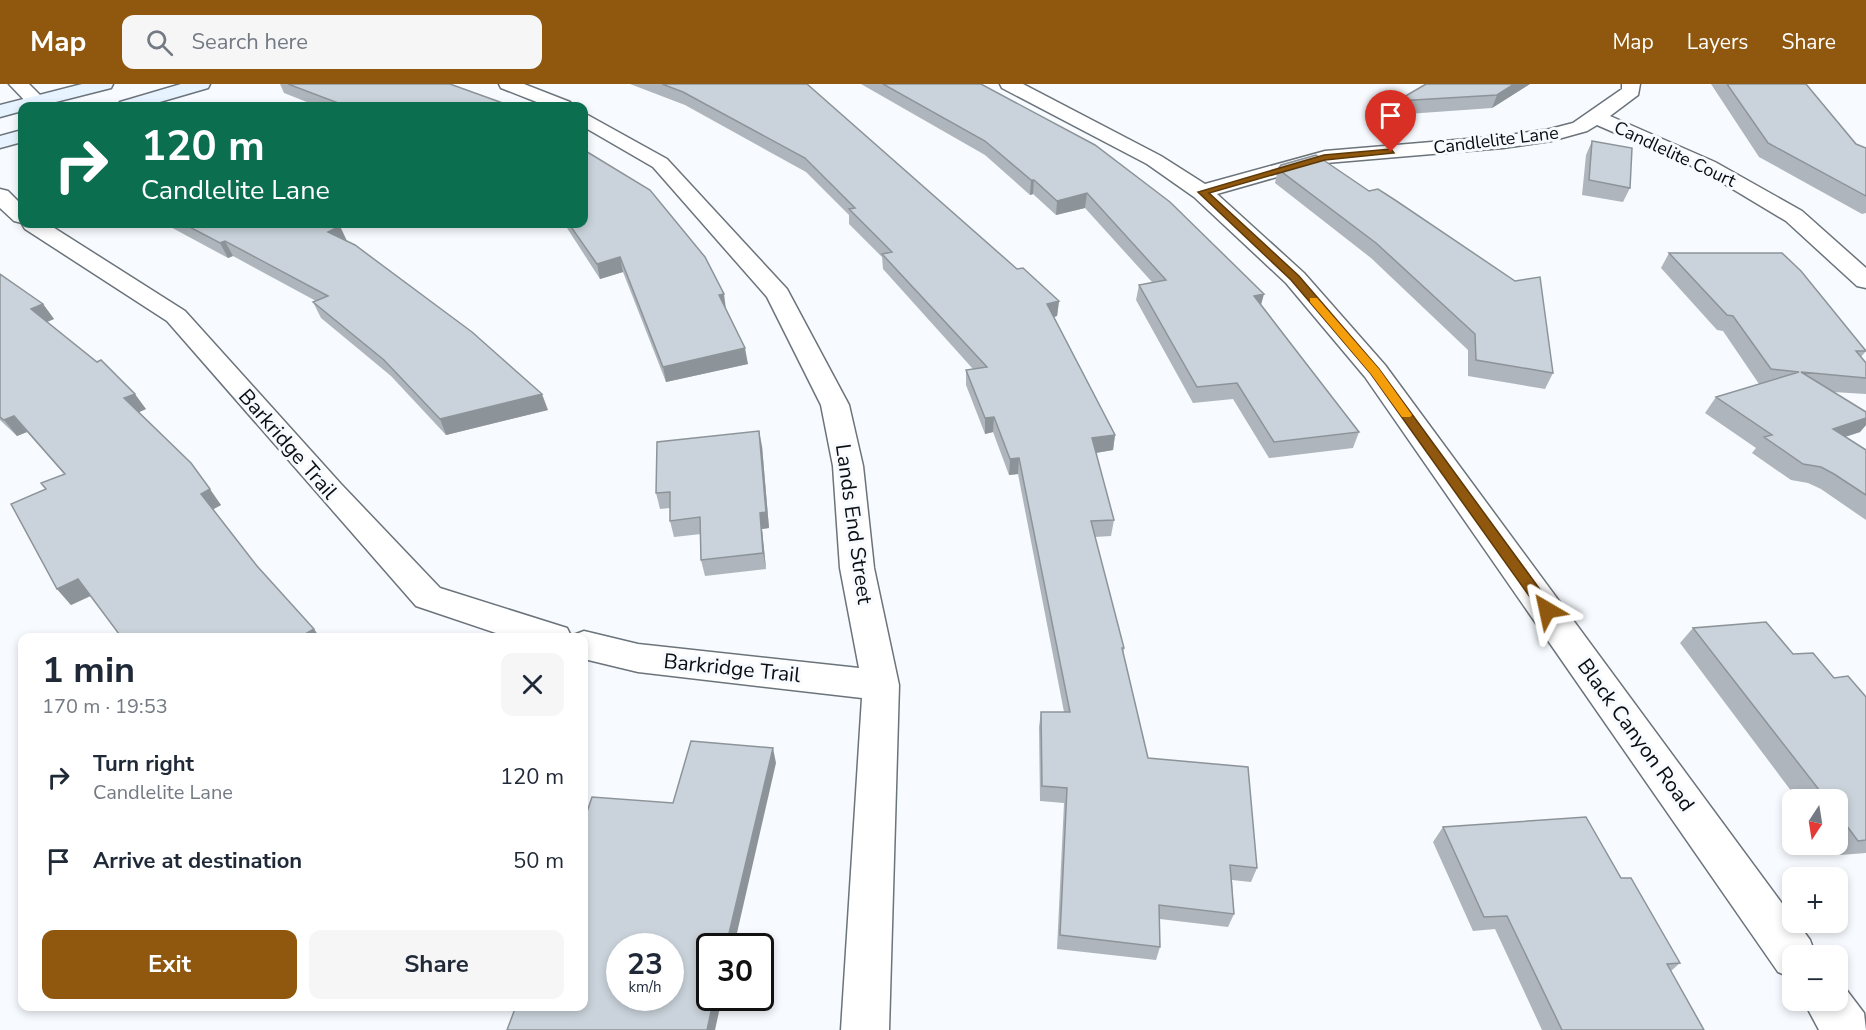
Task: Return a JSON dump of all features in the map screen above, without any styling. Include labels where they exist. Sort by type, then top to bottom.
[{"type":"main road","points":[[37,102],[104,84]]},
{"type":"main road","points":[[140,102],[201,84]]},
{"type":"main road","points":[[0,111],[18,107]]},
{"type":"main road","points":[[0,142],[18,137]]},
{"type":"street","points":[[18,84],[37,102]]},
{"type":"street","points":[[508,84],[552,102]]},
{"type":"street","name":"Black Canyon Road","points":[[1009,84],[1154,160],[1202,192],[1295,278],[1375,371],[1786,945]]},
{"type":"street","name":"Candlelite Lane","points":[[1202,192],[1324,157],[1503,142],[1551,135],[1580,127],[1618,103],[1631,91],[1631,84]]},
{"type":"street","name":"Candlelite Court","points":[[1595,117],[1708,166],[1794,216],[1866,280]]},
{"type":"street","name":"Lands End Street","points":[[588,121],[660,163],[778,294],[835,405],[848,466],[856,568],[881,685],[865,1030]]},
{"type":"street","points":[[0,196],[18,212]]},
{"type":"street","name":"Barkridge Trail","points":[[39,228],[176,316],[330,491],[428,597],[539,633]]},
{"type":"street","name":"Barkridge Trail","points":[[588,646],[638,658],[881,685]]},
{"type":"street","points":[[1834,1011],[1847,1030]]},
{"type":"building","points":[[288,84],[450,84],[500,102],[335,102]]},
{"type":"building","points":[[662,84],[807,84],[1017,269],[1023,268],[1059,301],[1047,304],[1115,435],[1092,438],[1114,520],[1091,521],[1124,648],[1122,648],[1148,758],[1248,767],[1257,868],[1230,865],[1234,914],[1159,905],[1160,947],[1060,935],[1067,788],[1042,786],[1041,712],[1070,712],[1019,458],[1010,459],[994,417],[985,418],[966,370],[987,367],[882,254],[892,252],[849,209],[855,208],[805,158],[683,92]]},
{"type":"building","points":[[883,84],[981,84],[1095,145],[1170,202],[1264,294],[1254,296],[1359,432],[1274,442],[1237,383],[1197,387],[1139,285],[1166,280],[1087,193],[1057,201],[985,141]]},
{"type":"building","points":[[1426,84],[1514,84],[1497,95],[1397,101]]},
{"type":"building","points":[[1727,84],[1806,84],[1856,144],[1866,148],[1866,196],[1768,143]]},
{"type":"building","points":[[1592,141],[1632,148],[1630,188],[1589,180]]},
{"type":"building","points":[[588,152],[650,190],[705,257],[724,294],[719,295],[745,348],[663,367],[620,257],[597,264],[572,228],[588,228]]},
{"type":"building","points":[[1316,155],[1369,191],[1378,189],[1515,281],[1540,277],[1553,373],[1476,360],[1475,334],[1376,243],[1278,169],[1281,165]]},
{"type":"building","points":[[192,228],[336,228],[328,232],[355,245],[472,332],[542,394],[440,419],[384,360],[313,302],[328,296],[225,241],[220,243]]},
{"type":"building","points":[[1669,253],[1782,253],[1801,271],[1866,351],[1856,351],[1866,363],[1866,378],[1801,372],[1866,412],[1866,418],[1833,429],[1866,450],[1866,495],[1821,467],[1803,464],[1764,437],[1772,435],[1716,397],[1799,372],[1771,369],[1733,316],[1727,315]]},
{"type":"building","points":[[0,274],[43,304],[31,309],[97,362],[101,360],[135,394],[124,398],[191,463],[210,489],[201,494],[257,566],[314,629],[307,633],[118,633],[78,579],[57,589],[11,504],[46,489],[41,483],[65,474],[14,416],[4,420],[0,417]]},
{"type":"building","points":[[759,431],[766,512],[760,513],[763,553],[701,560],[700,517],[670,521],[670,492],[656,493],[657,442]]},
{"type":"building","points":[[1766,622],[1793,654],[1813,653],[1834,678],[1848,676],[1866,697],[1866,840],[1858,841],[1848,828],[1848,789],[1818,789],[1693,628]]},
{"type":"building","points":[[691,741],[773,748],[729,933],[696,933],[696,1011],[711,1011],[707,1030],[507,1030],[514,1011],[588,1011],[588,809],[592,797],[673,803]]},
{"type":"building","points":[[1586,817],[1621,878],[1631,878],[1680,963],[1667,964],[1704,1030],[1562,1030],[1507,916],[1484,917],[1443,827]]},
{"type":"slow traffic","points":[[1314,300],[1375,371],[1406,415]]},
{"type":"route","points":[[1391,152],[1324,157],[1202,192],[1295,278],[1375,371],[1547,610]]}]
